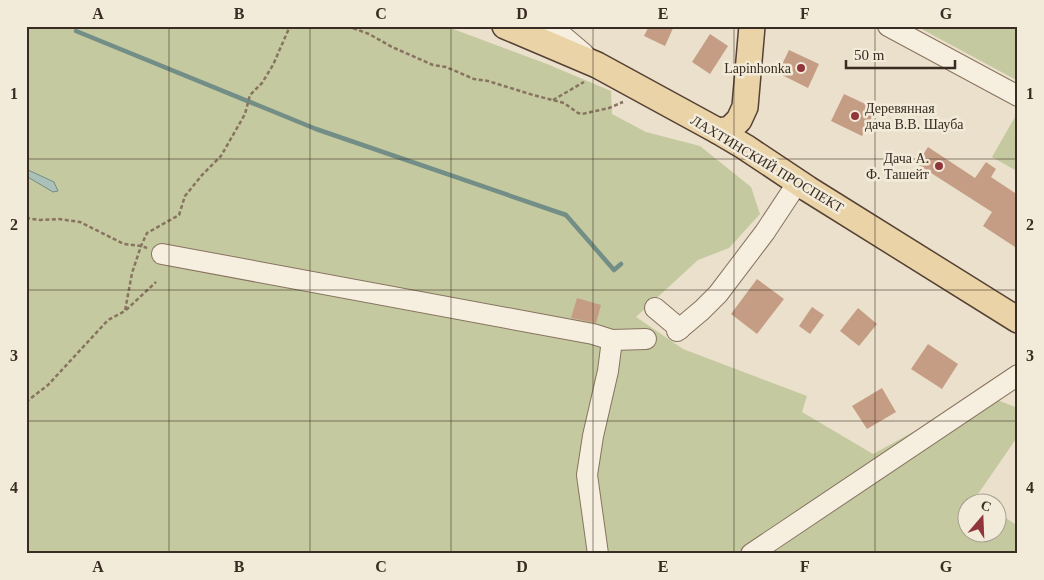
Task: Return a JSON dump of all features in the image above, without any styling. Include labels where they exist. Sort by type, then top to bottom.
[{"type":"main road","name":"ЛАХТИНСКИЙ ПРОСПЕКТ","points":[[505,26],[593,72],[718,132],[1018,320]]},
{"type":"main road","points":[[718,132],[730,129],[739,120],[745,107],[752,26]]},
{"type":"street","points":[[551,26],[593,72]]},
{"type":"street","points":[[888,26],[1018,96]]},
{"type":"street","points":[[655,308],[679,330],[702,310],[718,294],[765,232],[798,182]]},
{"type":"street","points":[[162,254],[583,332],[612,340],[646,338]]},
{"type":"street","points":[[598,554],[587,475],[593,436],[608,371],[612,340]]},
{"type":"street","points":[[751,554],[1018,375]]},
{"type":"path","points":[[125,311],[132,273],[147,233],[180,216],[185,196],[221,156],[245,114],[250,95],[262,83],[273,65],[290,26]]},
{"type":"path","points":[[347,26],[369,34],[392,47],[426,62],[446,66],[468,77],[564,103],[578,113],[582,114],[609,108],[624,102]]},
{"type":"path","points":[[553,100],[593,72]]},
{"type":"path","points":[[26,218],[80,222],[124,244],[141,246],[162,254]]},
{"type":"path","points":[[26,402],[48,385],[108,320],[125,311],[156,282]]},
{"type":"green space","points":[[26,26],[445,26],[547,64],[611,91],[612,114],[646,132],[700,146],[751,187],[760,214],[729,248],[698,260],[636,317],[683,349],[807,396],[802,412],[873,454],[982,394],[1018,408],[1018,436],[979,492],[956,492],[956,542],[1006,542],[1006,518],[1018,526],[1018,554],[26,554]]},
{"type":"green space","points":[[916,26],[1018,26],[1018,81]]},
{"type":"green space","points":[[1015,117],[1018,119],[1018,165],[1015,170],[992,157]]},
{"type":"water","points":[[26,169],[54,182],[58,191],[53,192],[26,176]]},
{"type":"building","points":[[649,26],[674,26],[665,46],[644,36]]},
{"type":"building","points":[[710,34],[728,46],[710,74],[692,62]]},
{"type":"building","points":[[789,50],[819,64],[808,88],[778,73]]},
{"type":"building","points":[[844,94],[876,109],[862,136],[831,121]]},
{"type":"building","points":[[928,147],[975,178],[986,162],[996,169],[991,177],[1018,195],[1018,249],[983,226],[992,212],[917,164]]},
{"type":"building","points":[[757,279],[784,299],[757,334],[731,314]]},
{"type":"building","points":[[577,298],[601,305],[596,323],[571,318]]},
{"type":"building","points":[[812,307],[824,315],[810,334],[799,326]]},
{"type":"building","points":[[858,308],[877,324],[859,346],[840,331]]},
{"type":"building","points":[[928,344],[958,364],[942,389],[911,369]]},
{"type":"building","points":[[882,388],[896,412],[867,429],[852,406]]},
{"type":"waterway","points":[[76,31],[316,129],[566,215],[614,270],[621,264]]},
{"type":"place","name":"Lapinhonka","points":[[801,68]]},
{"type":"place","name":"Деревянная дача В.В. Шауба","points":[[855,116]]},
{"type":"place","name":"Дача А. Ф. Ташейт","points":[[939,166]]}]
